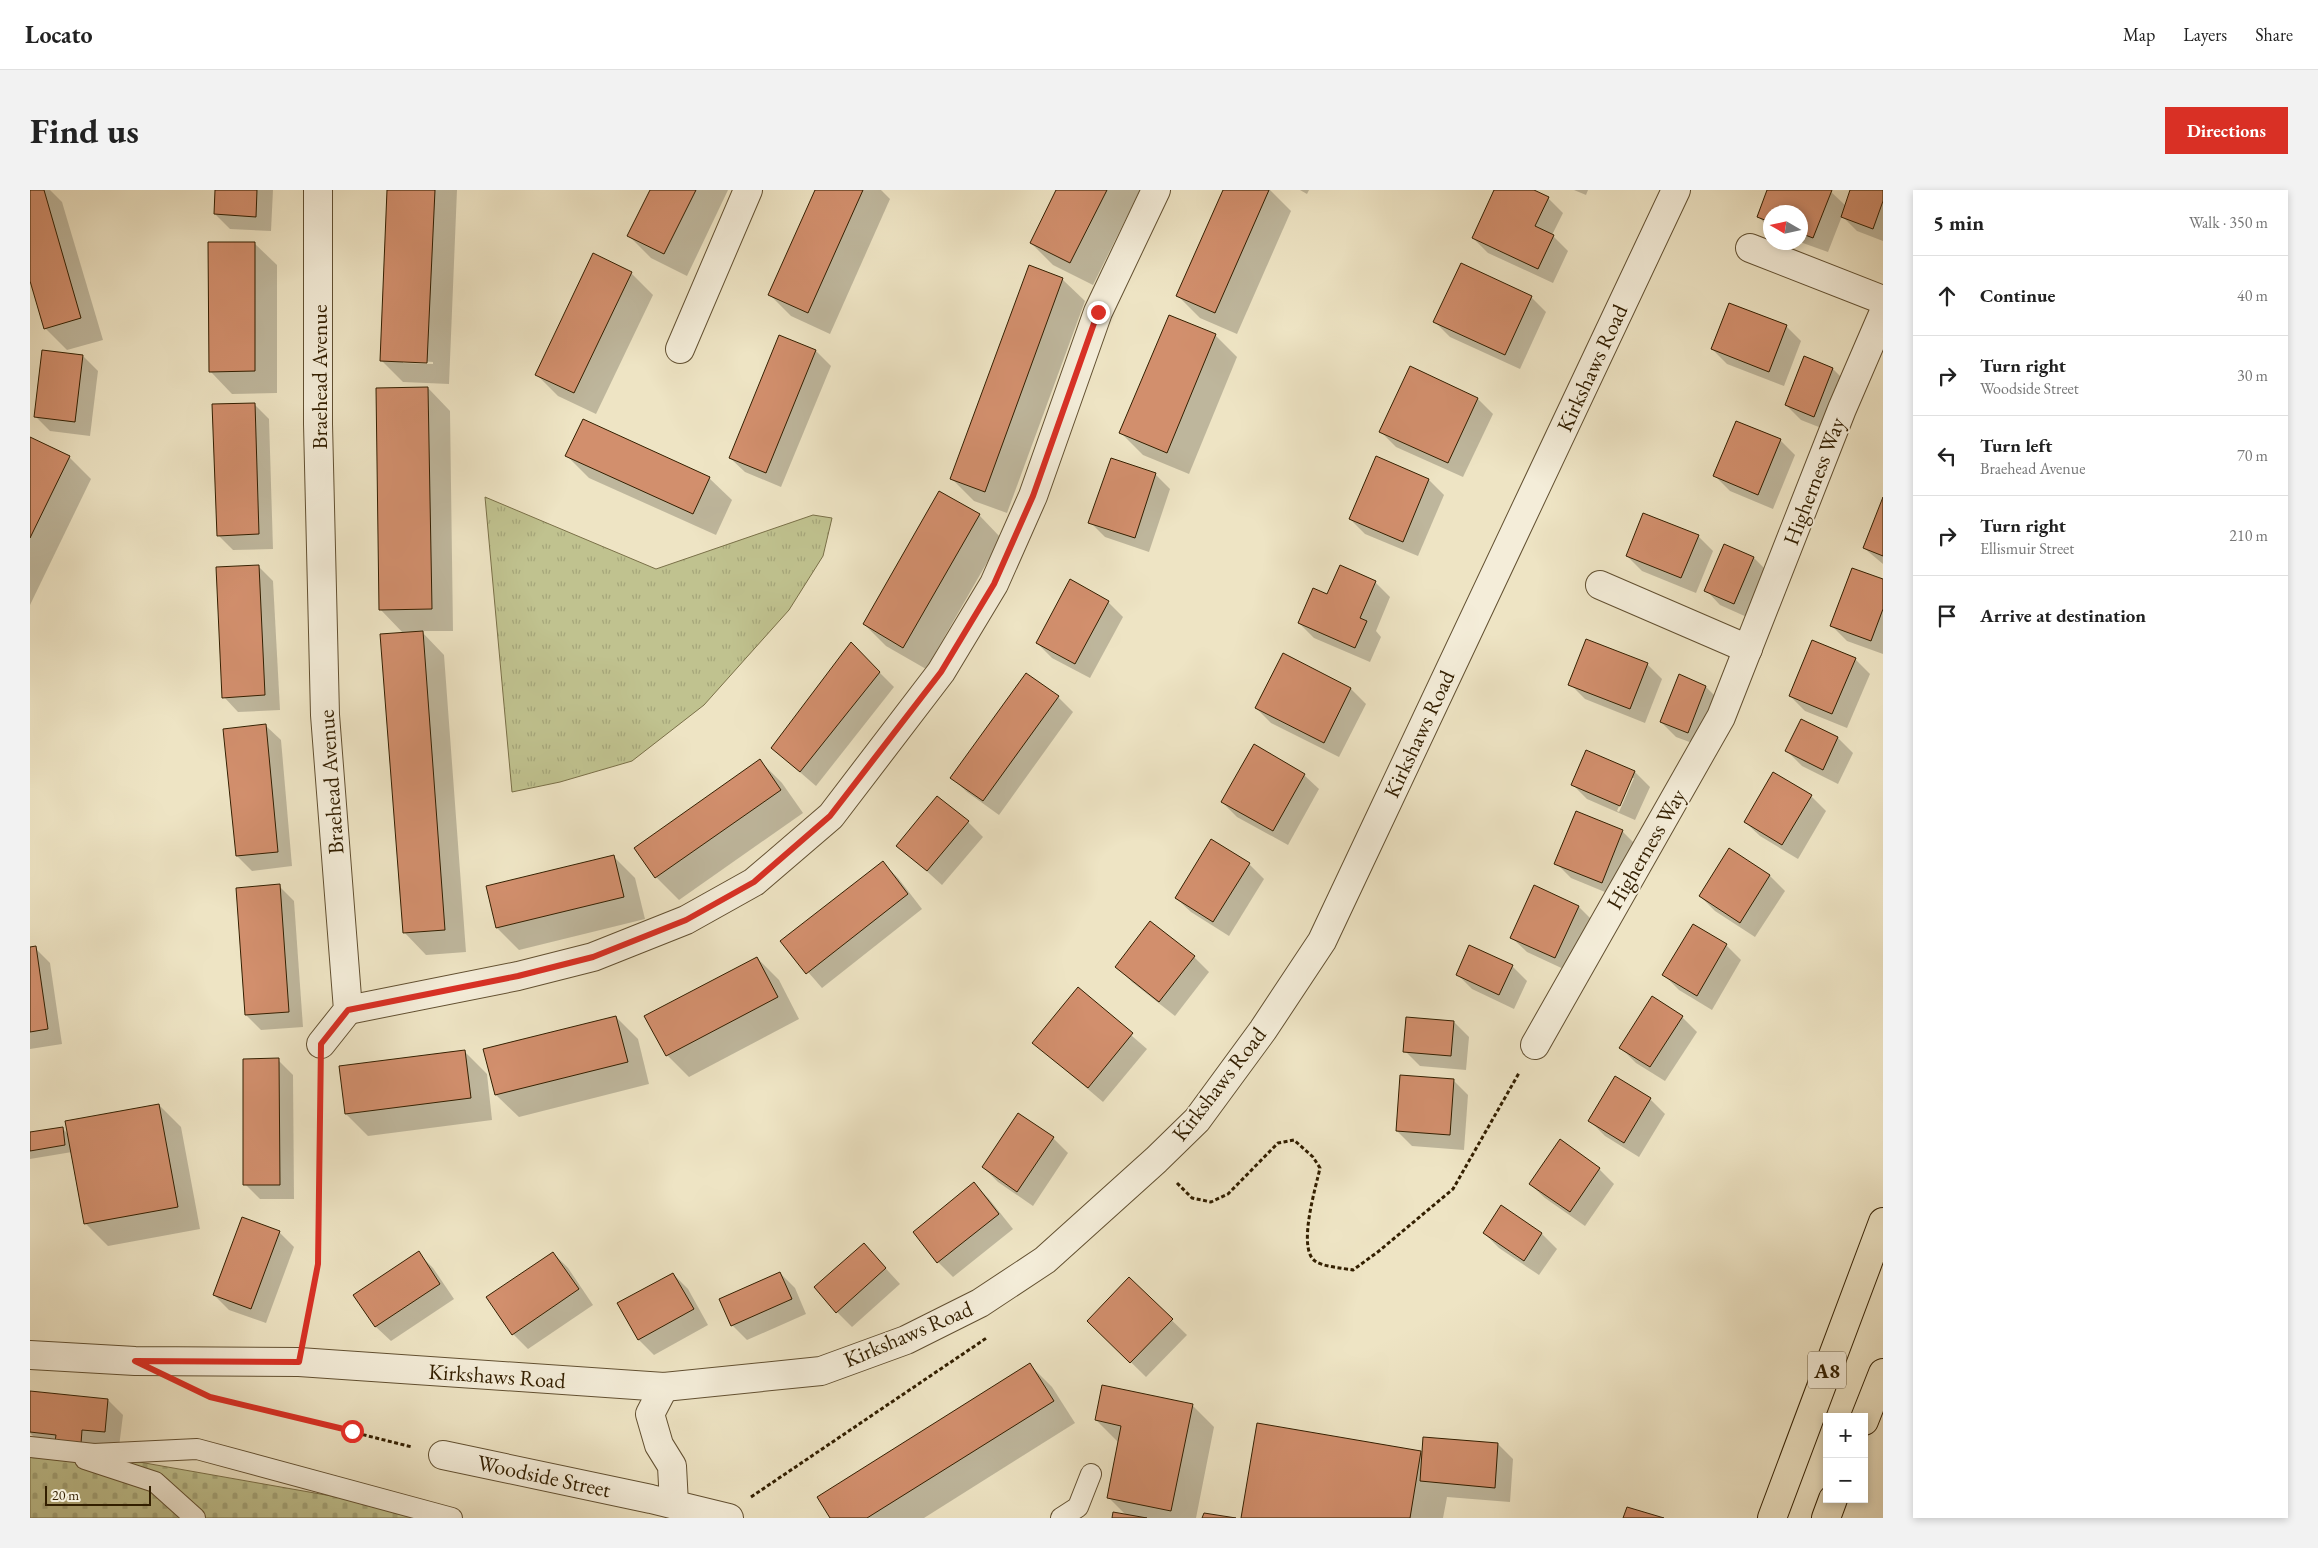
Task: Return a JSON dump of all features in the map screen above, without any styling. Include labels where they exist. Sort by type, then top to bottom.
[{"type":"highway","name":"A8","points":[[1772,1518],[1883,1222]]},
{"type":"highway","name":"A8","points":[[1867,1413],[1883,1373]]},
{"type":"highway","points":[[1826,1518],[1832,1503]]},
{"type":"street","name":"Braehead Avenue","points":[[318,190],[318,424],[326,716],[348,1010]]},
{"type":"street","points":[[680,349],[748,190]]},
{"type":"street","points":[[321,1044],[348,1010],[518,976],[593,957],[686,920],[754,882],[830,816],[941,672],[994,584],[1033,496],[1098,312],[1156,190]]},
{"type":"street","name":"Kirkshaws Road","points":[[307,1363],[664,1387],[821,1371],[906,1340],[980,1303],[1045,1260],[1156,1160],[1197,1120],[1262,1030],[1322,941],[1676,190]]},
{"type":"street","points":[[1750,248],[1883,300]]},
{"type":"street","name":"Higherness Way","points":[[1535,1044],[1721,717],[1842,409],[1883,314]]},
{"type":"street","points":[[1600,585],[1748,649]]},
{"type":"street","points":[[30,1355],[135,1361],[307,1363]]},
{"type":"street","points":[[664,1387],[650,1414],[658,1445],[672,1466],[674,1504]]},
{"type":"street","name":"Woodside Street","points":[[443,1455],[674,1504],[728,1518]]},
{"type":"lane","points":[[30,1447],[94,1454],[197,1449],[452,1518]]},
{"type":"lane","points":[[51,1450],[155,1482],[195,1518]]},
{"type":"lane","points":[[1061,1518],[1078,1508],[1091,1474]]},
{"type":"path","points":[[307,1363],[318,1264],[321,1044]]},
{"type":"path","points":[[1156,1160],[1192,1198],[1211,1202],[1228,1194],[1278,1143],[1294,1140],[1313,1157],[1320,1168],[1306,1237],[1309,1254],[1316,1262],[1353,1270],[1379,1251],[1453,1189],[1535,1044]]},
{"type":"path","points":[[728,1518],[768,1484],[986,1340],[996,1327],[980,1303]]},
{"type":"path","points":[[201,1393],[210,1397],[443,1455]]},
{"type":"green space","points":[[485,497],[656,569],[813,515],[832,518],[823,556],[789,610],[704,705],[632,761],[560,782],[512,792]]},
{"type":"green space","points":[[30,1447],[94,1454],[456,1518],[30,1518]]},
{"type":"building","points":[[30,190],[44,190],[81,318],[44,329],[30,281]]},
{"type":"building","points":[[215,190],[257,190],[256,217],[214,214]]},
{"type":"building","points":[[387,190],[435,190],[427,363],[380,361]]},
{"type":"building","points":[[650,190],[696,190],[664,254],[627,236]]},
{"type":"building","points":[[815,190],[863,190],[808,313],[768,295]]},
{"type":"building","points":[[1056,190],[1107,190],[1070,263],[1030,243]]},
{"type":"building","points":[[1223,190],[1269,190],[1215,313],[1176,296]]},
{"type":"building","points":[[1494,190],[1534,190],[1549,197],[1535,226],[1554,235],[1538,269],[1472,238]]},
{"type":"building","points":[[1767,190],[1832,190],[1813,238],[1808,236],[1808,205],[1763,205],[1763,219],[1757,217]]},
{"type":"building","points":[[1850,190],[1883,190],[1883,201],[1873,229],[1841,217]]},
{"type":"building","points":[[208,242],[255,242],[255,371],[209,372]]},
{"type":"building","points":[[593,253],[632,272],[574,393],[535,375]]},
{"type":"building","points":[[1461,263],[1532,296],[1505,355],[1433,322]]},
{"type":"building","points":[[1029,265],[1063,278],[985,492],[950,479]]},
{"type":"building","points":[[1729,303],[1787,325],[1769,372],[1711,349]]},
{"type":"building","points":[[1169,315],[1216,334],[1167,453],[1119,433]]},
{"type":"building","points":[[779,335],[816,350],[766,473],[729,458]]},
{"type":"building","points":[[42,350],[83,355],[75,422],[34,417]]},
{"type":"building","points":[[1804,356],[1833,368],[1814,417],[1785,405]]},
{"type":"building","points":[[1410,366],[1478,398],[1448,463],[1379,432]]},
{"type":"building","points":[[428,387],[432,609],[379,610],[376,388]]},
{"type":"building","points":[[255,403],[259,534],[217,536],[212,404]]},
{"type":"building","points":[[583,419],[710,477],[693,514],[565,456]]},
{"type":"building","points":[[1736,421],[1781,439],[1758,495],[1713,476]]},
{"type":"building","points":[[30,437],[70,456],[30,538]]},
{"type":"building","points":[[1376,456],[1429,479],[1403,542],[1349,519]]},
{"type":"building","points":[[1111,458],[1156,473],[1135,538],[1088,523]]},
{"type":"building","points":[[939,491],[980,514],[903,648],[863,624]]},
{"type":"building","points":[[1883,497],[1883,556],[1863,548]]},
{"type":"building","points":[[1643,513],[1699,535],[1681,578],[1626,556]]},
{"type":"building","points":[[1724,544],[1754,557],[1734,604],[1704,591]]},
{"type":"building","points":[[259,565],[265,695],[222,698],[216,567]]},
{"type":"building","points":[[1340,565],[1376,581],[1360,618],[1367,621],[1355,648],[1298,623],[1313,588],[1327,594]]},
{"type":"building","points":[[1852,568],[1883,579],[1883,609],[1871,641],[1830,626]]},
{"type":"building","points":[[1070,579],[1109,601],[1075,664],[1036,643]]},
{"type":"building","points":[[423,631],[445,930],[403,933],[380,634]]},
{"type":"building","points":[[1586,639],[1648,663],[1630,709],[1568,685]]},
{"type":"building","points":[[1812,640],[1856,658],[1832,714],[1789,696]]},
{"type":"building","points":[[851,642],[880,672],[800,772],[771,748]]},
{"type":"building","points":[[1283,653],[1351,688],[1324,743],[1255,708]]},
{"type":"building","points":[[1026,673],[1059,696],[983,801],[950,778]]},
{"type":"building","points":[[1679,674],[1706,686],[1688,733],[1660,722]]},
{"type":"building","points":[[1801,719],[1838,737],[1823,770],[1785,751]]},
{"type":"building","points":[[266,724],[278,852],[236,856],[223,729]]},
{"type":"building","points":[[1254,744],[1305,774],[1273,831],[1221,802]]},
{"type":"building","points":[[1586,750],[1635,771],[1620,806],[1571,785]]},
{"type":"building","points":[[760,759],[781,790],[655,878],[634,848]]},
{"type":"building","points":[[1773,772],[1812,795],[1782,845],[1744,822]]},
{"type":"building","points":[[937,796],[969,821],[927,871],[896,846]]},
{"type":"building","points":[[1576,811],[1623,830],[1602,883],[1554,864]]},
{"type":"building","points":[[1211,839],[1250,863],[1213,922],[1175,898]]},
{"type":"building","points":[[1729,848],[1770,875],[1740,923],[1699,896]]},
{"type":"building","points":[[614,855],[624,897],[496,928],[486,886]]},
{"type":"building","points":[[883,861],[908,894],[806,974],[780,941]]},
{"type":"building","points":[[280,884],[289,1012],[245,1015],[236,888]]},
{"type":"building","points":[[1534,885],[1579,906],[1555,958],[1510,938]]},
{"type":"building","points":[[1150,921],[1195,956],[1159,1002],[1115,967]]},
{"type":"building","points":[[1693,924],[1727,944],[1697,996],[1662,975]]},
{"type":"building","points":[[1469,945],[1513,965],[1499,995],[1456,975]]},
{"type":"building","points":[[36,946],[48,1029],[30,1032],[30,947]]},
{"type":"building","points":[[757,957],[778,997],[666,1056],[644,1016]]},
{"type":"building","points":[[1078,987],[1133,1033],[1088,1088],[1032,1043]]},
{"type":"building","points":[[1652,996],[1683,1016],[1650,1067],[1619,1048]]},
{"type":"building","points":[[616,1016],[628,1062],[495,1095],[483,1049]]},
{"type":"building","points":[[1406,1017],[1454,1021],[1451,1056],[1403,1052]]},
{"type":"building","points":[[465,1050],[471,1098],[345,1114],[339,1066]]},
{"type":"building","points":[[279,1058],[280,1185],[243,1185],[243,1059]]},
{"type":"building","points":[[1400,1075],[1454,1079],[1450,1135],[1396,1131]]},
{"type":"building","points":[[1615,1076],[1651,1098],[1624,1143],[1588,1121]]},
{"type":"building","points":[[159,1104],[178,1207],[84,1224],[65,1121]]},
{"type":"building","points":[[1018,1113],[1054,1137],[1017,1192],[982,1167]]},
{"type":"building","points":[[63,1127],[65,1145],[30,1151],[30,1132]]},
{"type":"building","points":[[1560,1139],[1600,1168],[1570,1212],[1529,1184]]},
{"type":"building","points":[[974,1182],[999,1214],[937,1263],[913,1232]]},
{"type":"building","points":[[1501,1205],[1542,1233],[1524,1261],[1483,1233]]},
{"type":"building","points":[[242,1217],[280,1231],[251,1309],[213,1295]]},
{"type":"building","points":[[864,1243],[886,1268],[836,1313],[814,1287]]},
{"type":"building","points":[[419,1251],[440,1284],[375,1327],[353,1295]]},
{"type":"building","points":[[553,1252],[579,1289],[512,1335],[486,1297]]},
{"type":"building","points":[[780,1272],[792,1299],[731,1326],[719,1299]]},
{"type":"building","points":[[673,1273],[694,1309],[638,1340],[617,1303]]},
{"type":"building","points":[[1129,1277],[1173,1319],[1130,1363],[1087,1321]]},
{"type":"building","points":[[1030,1363],[1054,1401],[867,1518],[830,1518],[817,1497]]},
{"type":"building","points":[[1102,1385],[1193,1404],[1171,1511],[1107,1498],[1121,1426],[1095,1420]]},
{"type":"building","points":[[30,1391],[108,1399],[105,1432],[82,1430],[81,1444],[55,1442],[56,1435],[30,1432]]},
{"type":"building","points":[[1257,1423],[1421,1451],[1410,1518],[1241,1518]]},
{"type":"building","points":[[1423,1437],[1498,1443],[1495,1488],[1420,1481]]},
{"type":"building","points":[[1627,1507],[1664,1518],[1623,1518]]},
{"type":"building","points":[[1113,1512],[1147,1518],[1112,1518]]},
{"type":"building","points":[[1204,1513],[1236,1518],[1202,1518]]},
{"type":"route","points":[[352,1431],[210,1397],[135,1361],[299,1362],[318,1264],[321,1044],[348,1010],[518,976],[593,957],[686,920],[754,882],[830,816],[941,672],[994,584],[1033,496],[1098,312]]}]
